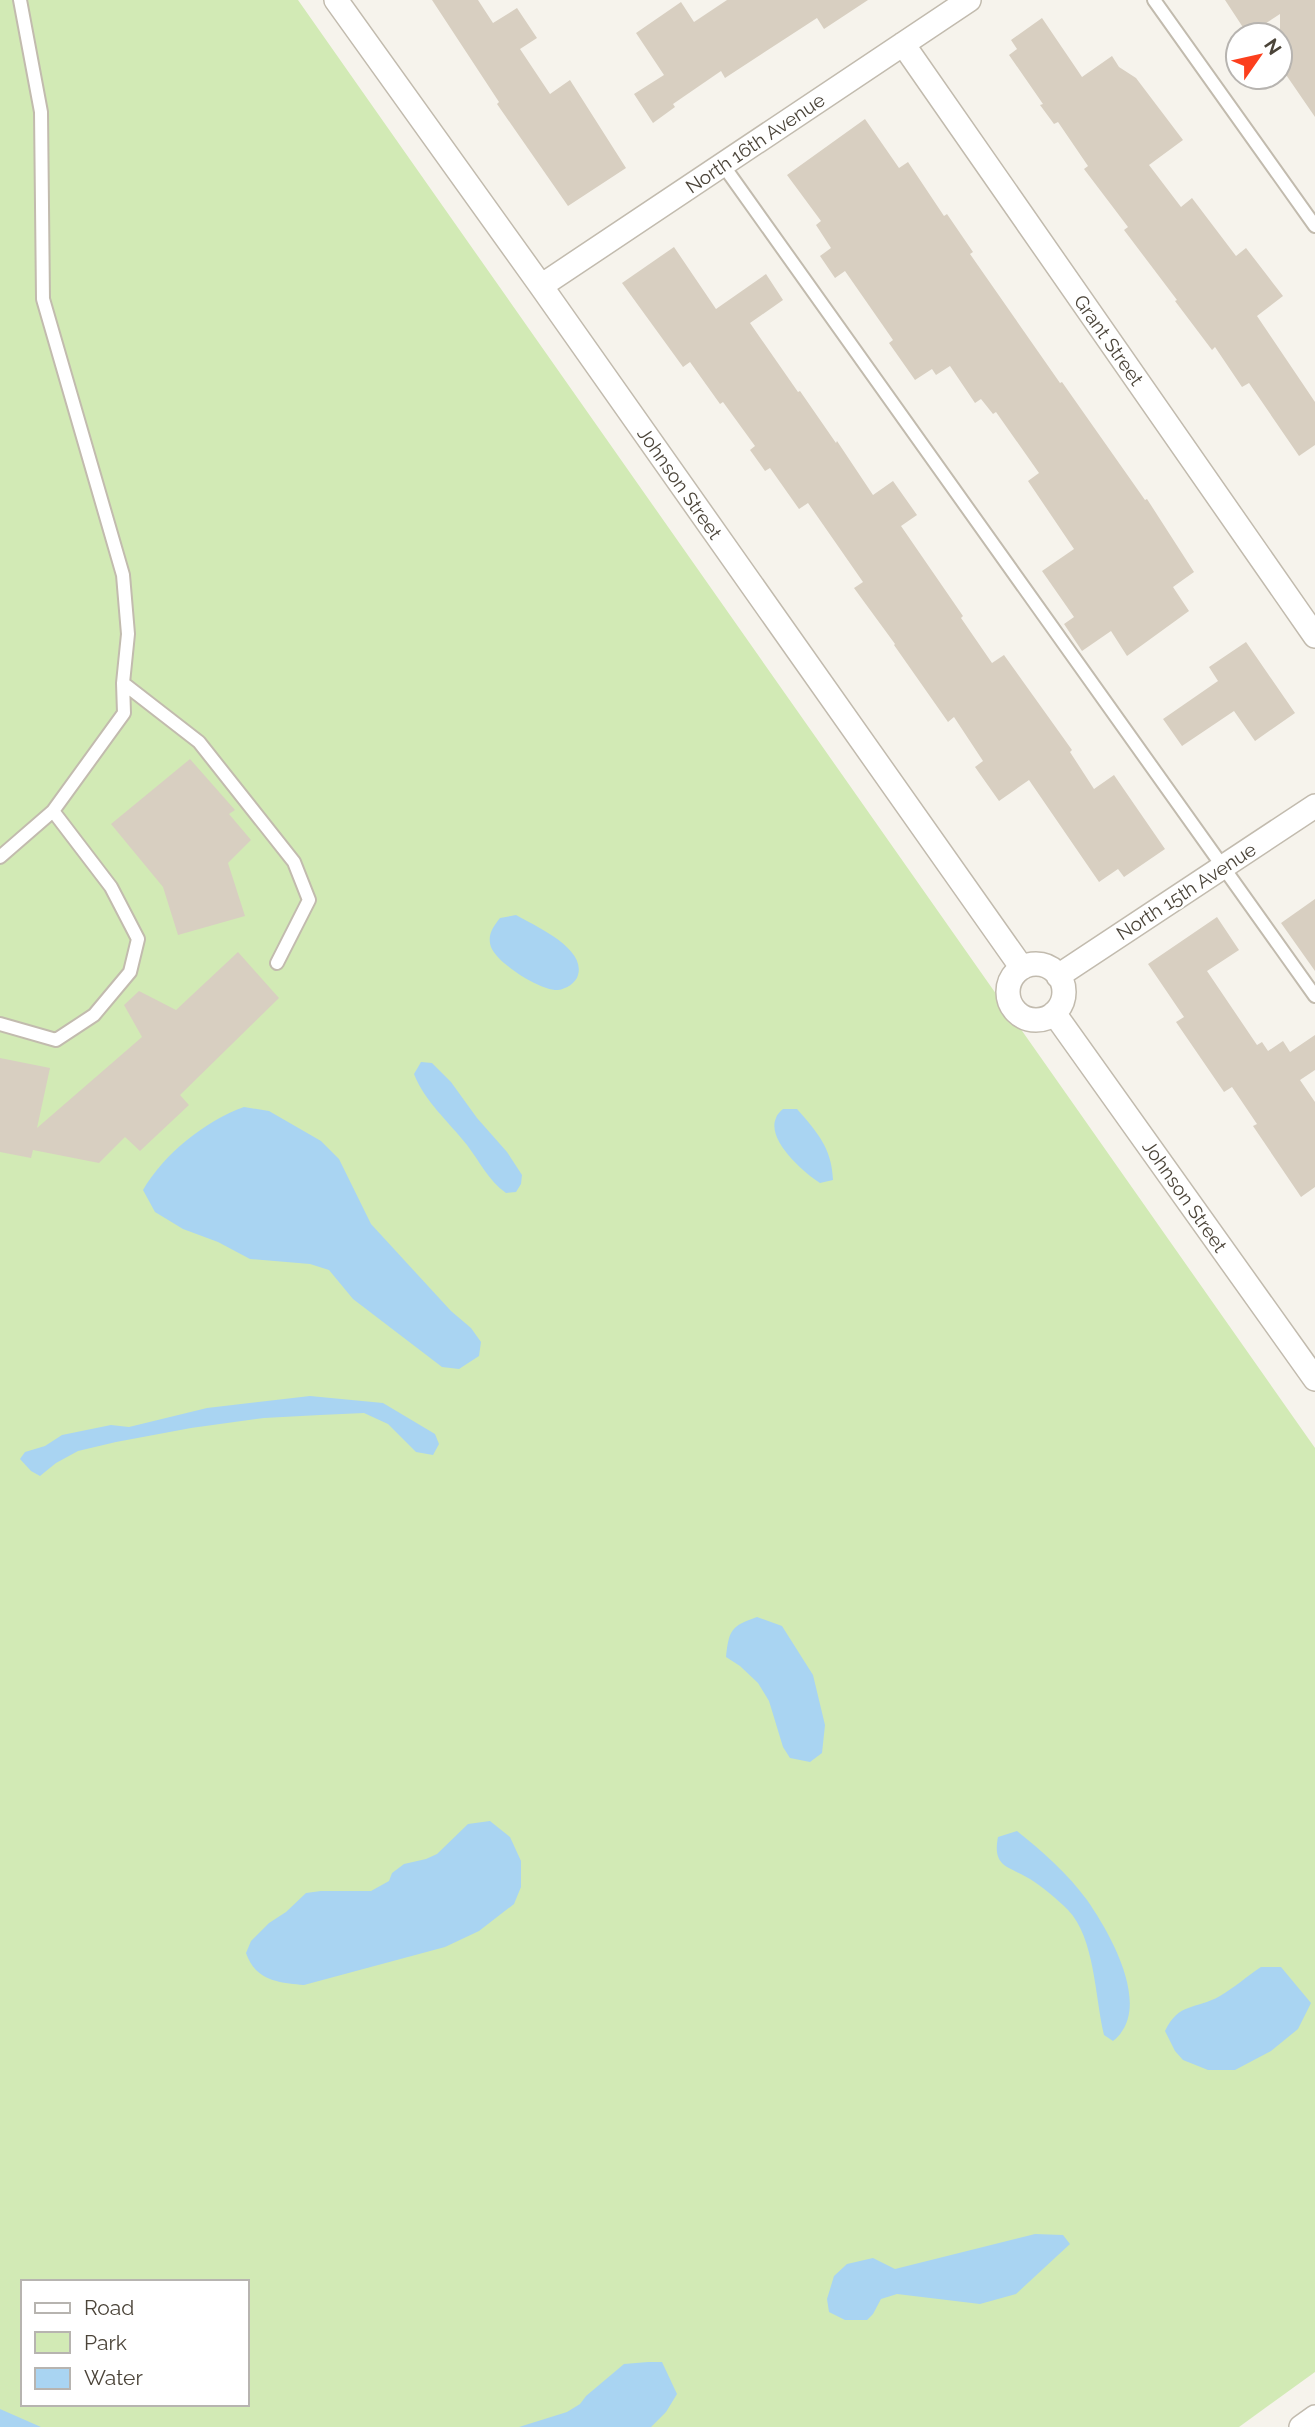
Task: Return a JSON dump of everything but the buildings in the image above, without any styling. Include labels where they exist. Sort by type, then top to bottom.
[{"type":"street","name":"Johnson Street","points":[[336,0],[1022,968]]},
{"type":"street","name":"North 16th Avenue","points":[[541,286],[969,0]]},
{"type":"street","name":"Grant Street","points":[[903,44],[1315,636]]},
{"type":"street","name":"North 15th Avenue","points":[[1058,976],[1315,806]]},
{"type":"street","points":[[1037,964],[1046,966],[1058,976],[1063,997],[1054,1013],[1038,1020],[1021,1015],[1014,1009],[1008,993],[1009,984],[1022,968],[1037,964]]},
{"type":"street","name":"Johnson Street","points":[[1054,1013],[1315,1379]]},
{"type":"street","points":[[1301,2427],[1315,2417]]},
{"type":"lane","points":[[0,858],[53,811],[124,713],[123,683],[128,634],[123,575],[43,299],[41,112],[20,0]]},
{"type":"lane","points":[[1154,0],[1315,226]]},
{"type":"lane","points":[[723,165],[1315,996]]},
{"type":"lane","points":[[123,683],[199,742],[294,862],[309,900],[277,963]]},
{"type":"lane","points":[[0,1024],[56,1040],[94,1015],[130,972],[138,939],[111,887],[53,811]]},
{"type":"green space","points":[[0,0],[298,0],[1315,1448],[1315,2372],[1239,2427],[0,2427]]},
{"type":"water","points":[[516,915],[567,947],[578,965],[578,975],[573,983],[558,990],[550,989],[530,981],[501,961],[491,947],[490,935],[500,918]]},
{"type":"water","points":[[421,1062],[432,1063],[451,1082],[477,1118],[507,1152],[522,1175],[516,1192],[506,1193],[494,1182],[431,1103],[414,1074]]},
{"type":"water","points":[[244,1107],[269,1111],[321,1141],[339,1159],[371,1224],[451,1311],[471,1328],[481,1342],[479,1356],[459,1369],[442,1367],[353,1299],[329,1270],[310,1264],[250,1259],[218,1242],[183,1229],[155,1212],[143,1190],[162,1164],[200,1130]]},
{"type":"water","points":[[783,1109],[797,1109],[817,1133],[830,1159],[833,1180],[820,1183],[796,1164],[781,1146],[774,1127],[776,1117]]},
{"type":"water","points":[[310,1396],[383,1403],[435,1434],[439,1444],[433,1455],[416,1452],[388,1424],[364,1413],[264,1418],[116,1442],[78,1451],[40,1476],[20,1459],[25,1452],[45,1446],[62,1435],[111,1425],[129,1427],[207,1408]]},
{"type":"water","points":[[757,1617],[782,1626],[813,1675],[825,1725],[822,1753],[810,1762],[790,1758],[783,1747],[769,1701],[758,1683],[726,1657],[733,1630]]},
{"type":"water","points":[[490,1821],[510,1837],[521,1861],[521,1887],[514,1904],[479,1931],[445,1947],[304,1985],[269,1978],[255,1969],[250,1962],[246,1953],[251,1941],[306,1893],[371,1891],[389,1881],[392,1873],[404,1864],[437,1854],[468,1824]]},
{"type":"water","points":[[1017,1831],[1080,1890],[1107,1931],[1124,1971],[1129,1991],[1125,2027],[1113,2041],[1104,2035],[1089,1952],[1077,1922],[1045,1889],[1000,1860],[998,1837]]},
{"type":"water","points":[[1261,1967],[1281,1967],[1311,2003],[1298,2029],[1271,2051],[1235,2070],[1208,2070],[1183,2060],[1165,2031],[1170,2022],[1182,2011],[1220,1996]]},
{"type":"water","points":[[1035,2234],[1063,2235],[1070,2244],[1016,2294],[980,2304],[897,2294],[881,2299],[867,2320],[845,2320],[829,2312],[827,2299],[834,2276],[847,2264],[873,2258],[895,2269]]},
{"type":"water","points":[[662,2362],[677,2394],[666,2412],[651,2427],[519,2427],[567,2412],[580,2404],[624,2364]]},
{"type":"water","points":[[0,2409],[41,2427],[0,2427]]}]
